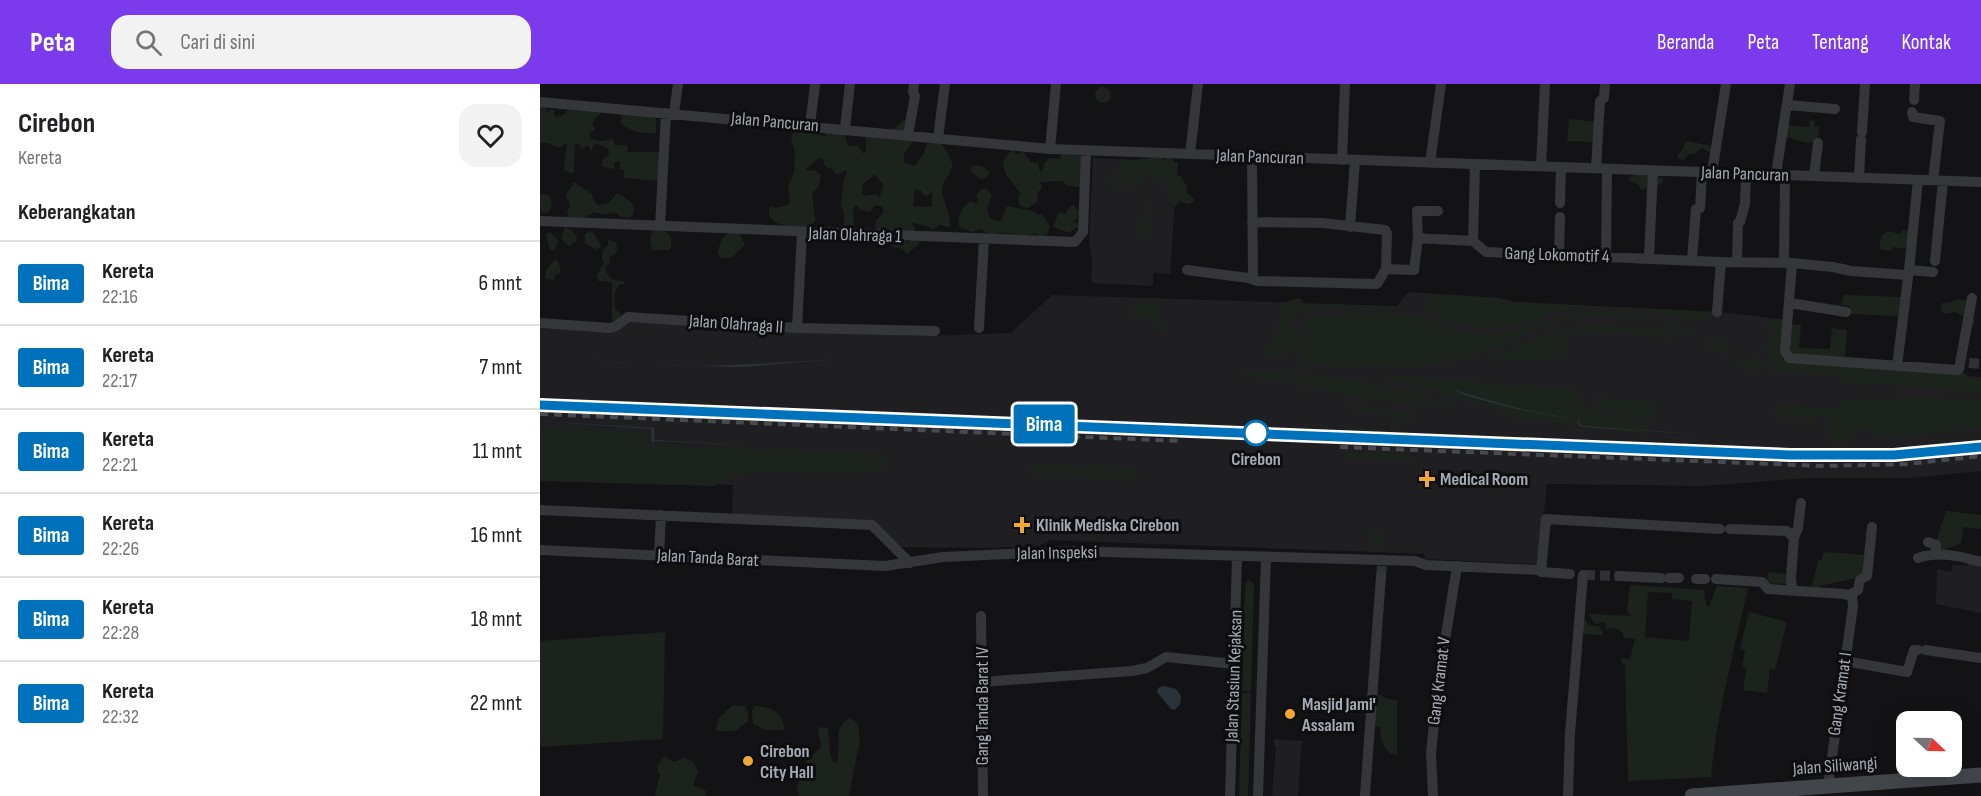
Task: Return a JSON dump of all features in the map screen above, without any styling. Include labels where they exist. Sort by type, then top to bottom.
[{"type":"main road","name":"Jalan Siliwangi","points":[[1692,796],[1981,775]]},
{"type":"street","points":[[660,226],[670,113],[678,84]]},
{"type":"street","points":[[845,128],[850,84]]},
{"type":"street","points":[[908,135],[915,96],[914,84]]},
{"type":"street","points":[[938,138],[945,84]]},
{"type":"street","points":[[1050,148],[1056,84]]},
{"type":"street","points":[[1190,154],[1198,84]]},
{"type":"street","points":[[1342,160],[1346,84]]},
{"type":"street","points":[[1430,163],[1441,84]]},
{"type":"street","points":[[1541,166],[1545,84]]},
{"type":"street","points":[[1605,84],[1604,98],[1600,101],[1606,257]]},
{"type":"street","points":[[1692,260],[1696,209],[1700,208],[1726,84]]},
{"type":"street","points":[[1790,84],[1781,175],[1790,303],[1785,351],[1789,358],[1957,370],[1965,363],[1972,298]]},
{"type":"street","points":[[1859,178],[1865,84]]},
{"type":"street","points":[[1914,100],[1915,84]]},
{"type":"street","points":[[810,125],[814,85]]},
{"type":"street","name":"Jalan Pancuran","points":[[540,102],[1086,150],[1981,182]]},
{"type":"street","points":[[1787,105],[1834,109]]},
{"type":"street","points":[[1912,112],[1913,117],[1940,121],[1938,181]]},
{"type":"street","points":[[1814,176],[1818,143]]},
{"type":"street","name":"Jalan Olahraga 1","points":[[540,221],[1075,242],[1083,232],[1086,150]]},
{"type":"street","points":[[1252,157],[1253,279]]},
{"type":"street","points":[[1350,227],[1355,160]]},
{"type":"street","points":[[1418,240],[1473,241],[1474,164]]},
{"type":"street","points":[[1560,203],[1561,167]]},
{"type":"street","points":[[1649,258],[1653,171]]},
{"type":"street","points":[[1737,262],[1738,223],[1745,204],[1746,174]]},
{"type":"street","points":[[1897,366],[1918,180]]},
{"type":"street","name":"Gang Lokomotif 4","points":[[1473,241],[1488,252],[1721,262],[1788,262],[1851,271],[1908,273],[1934,267],[1938,181]]},
{"type":"street","points":[[1386,269],[1414,270],[1418,240],[1418,212],[1438,211]]},
{"type":"street","points":[[1559,255],[1560,217]]},
{"type":"street","points":[[1187,270],[1257,281],[1377,284],[1386,269],[1386,231],[1323,224],[1252,222]]},
{"type":"street","points":[[797,328],[802,233]]},
{"type":"street","points":[[979,328],[984,239]]},
{"type":"street","points":[[1717,312],[1721,262]]},
{"type":"street","points":[[1790,303],[1846,312]]},
{"type":"street","name":"Jalan Olahraga II","points":[[540,323],[610,328],[628,317],[797,328],[935,332]]},
{"type":"street","points":[[1792,590],[1794,538],[1798,528],[1801,503]]},
{"type":"street","points":[[540,510],[872,525],[910,563]]},
{"type":"street","points":[[659,555],[661,515]]},
{"type":"street","points":[[1541,572],[1546,519],[1787,531],[1794,538]]},
{"type":"street","points":[[1705,579],[1762,582],[1766,586],[1788,591],[1851,598],[1858,590],[1860,580],[1867,576],[1872,526]]},
{"type":"street","points":[[1929,543],[1936,545],[1936,554]]},
{"type":"street","name":"Jalan Tanda Barat","points":[[540,550],[877,566]]},
{"type":"street","name":"Jalan Inspeksi","points":[[877,566],[943,557],[1070,551],[1266,557],[1382,568],[1415,561],[1426,565],[1539,570],[1579,575],[1568,796]]},
{"type":"street","points":[[1918,558],[1936,554],[1981,562]]},
{"type":"street","name":"Jalan Stasiun Kejaksan","points":[[1230,796],[1238,556]]},
{"type":"street","name":"Jalan Stasiun Kejaksan","points":[[1258,796],[1266,557]]},
{"type":"street","name":"Gang Kramat V","points":[[1433,796],[1431,753],[1439,673],[1457,566]]},
{"type":"street","points":[[1365,795],[1382,568]]},
{"type":"street","points":[[1619,576],[1670,578]]},
{"type":"street","name":"Gang Kramat I","points":[[1828,786],[1851,598]]},
{"type":"street","name":"Gang Tanda Barat IV","points":[[981,616],[983,796]]},
{"type":"street","points":[[1845,661],[1907,672],[1914,650],[1981,658]]},
{"type":"street","points":[[981,682],[1132,671],[1147,668],[1166,657],[1234,664]]},
{"type":"shaded area","points":[[1100,87],[1106,87],[1111,95],[1109,101],[1100,103],[1095,98],[1095,92]]},
{"type":"shaded area","points":[[540,104],[546,107],[547,114],[550,109],[554,110],[555,117],[562,116],[568,110],[600,111],[600,115],[592,124],[596,129],[590,133],[590,139],[602,141],[613,139],[615,145],[627,145],[628,152],[661,152],[659,181],[624,178],[624,170],[620,170],[620,161],[614,163],[614,169],[604,167],[601,164],[603,159],[609,155],[609,149],[599,144],[594,145],[591,151],[588,145],[582,149],[579,144],[575,144],[574,172],[564,170],[567,144],[560,148],[548,143],[540,143]]},
{"type":"shaded area","points":[[620,114],[653,116],[656,119],[656,133],[642,133],[627,128],[620,122],[622,117]]},
{"type":"shaded area","points":[[907,119],[914,140],[904,154],[904,162],[915,166],[924,153],[927,143],[940,142],[944,147],[952,166],[942,189],[950,218],[950,227],[939,225],[933,230],[925,225],[912,223],[915,230],[904,240],[908,242],[918,240],[920,243],[907,254],[903,249],[893,247],[889,238],[875,230],[876,221],[884,212],[882,207],[876,205],[869,212],[861,210],[856,205],[853,210],[854,225],[850,230],[847,229],[844,225],[844,212],[841,207],[843,184],[847,171],[837,175],[832,169],[825,167],[820,157],[806,169],[815,170],[821,175],[819,186],[812,194],[816,220],[810,228],[782,225],[771,219],[770,206],[774,208],[788,205],[790,200],[788,185],[794,173],[795,152],[791,138],[794,130],[814,131],[824,137],[825,132],[843,129],[848,146],[857,145],[864,154],[866,137],[889,133]],"holes":[[[875,174],[883,185],[880,197],[876,194],[864,196],[863,184]],[[915,189],[920,190],[926,197],[932,192],[932,207],[913,206]]]},
{"type":"shaded area","points":[[1569,119],[1598,122],[1596,142],[1567,141]]},
{"type":"shaded area","points":[[1810,120],[1815,121],[1814,126],[1819,127],[1817,142],[1806,143],[1783,136],[1785,125],[1809,127]]},
{"type":"shaded area","points":[[1685,141],[1714,146],[1711,153],[1702,148],[1694,154],[1689,154],[1683,160],[1677,158]]},
{"type":"shaded area","points":[[1012,150],[1018,155],[1021,152],[1024,153],[1031,162],[1038,163],[1040,172],[1049,158],[1060,159],[1061,154],[1081,156],[1082,187],[1068,186],[1062,181],[1040,182],[1042,188],[1038,192],[1037,202],[1028,208],[1020,206],[1018,198],[1021,194],[1006,174],[1003,166]]},
{"type":"shaded area","points":[[1161,157],[1165,160],[1168,157],[1177,163],[1171,173],[1181,176],[1187,193],[1194,198],[1193,202],[1189,204],[1179,201],[1176,206],[1172,207],[1170,201],[1176,193],[1170,192],[1168,187],[1157,182],[1157,174],[1148,172],[1144,174],[1143,186],[1125,184],[1119,191],[1111,189],[1111,177],[1118,173],[1119,165],[1123,161]]},
{"type":"shaded area","points":[[1093,158],[1178,162],[1170,274],[1153,273],[1153,286],[1091,283],[1092,260],[1089,241]]},
{"type":"shaded area","points":[[972,166],[985,168],[989,172],[987,178],[982,179],[976,176],[970,171]]},
{"type":"shaded area","points":[[1639,172],[1662,178],[1663,182],[1656,187],[1641,190],[1636,183],[1628,180]]},
{"type":"shaded area","points":[[574,182],[591,193],[597,205],[609,203],[617,193],[621,195],[633,206],[633,214],[630,218],[621,217],[617,213],[594,212],[581,220],[569,218],[567,212],[570,206],[566,195]]},
{"type":"shaded area","points":[[987,188],[992,194],[987,210],[990,218],[1000,222],[1007,206],[1033,211],[1039,215],[1042,214],[1050,226],[1047,235],[1001,233],[991,236],[980,229],[971,232],[959,226],[963,208],[971,201],[978,203],[976,195],[982,189]]},
{"type":"shaded area","points":[[540,194],[548,195],[551,199],[552,206],[548,212],[543,213],[540,210]]},
{"type":"shaded area","points":[[1071,205],[1074,205],[1078,212],[1073,222],[1079,226],[1069,233],[1053,227],[1058,214],[1062,212],[1064,215]]},
{"type":"shaded area","points":[[1148,205],[1153,207],[1151,214],[1154,219],[1150,226],[1153,232],[1147,241],[1137,235],[1141,231],[1140,225]]},
{"type":"shaded area","points":[[565,227],[577,236],[576,241],[570,246],[561,238]]},
{"type":"shaded area","points":[[653,230],[669,234],[672,240],[670,250],[652,250],[650,238]]},
{"type":"shaded area","points":[[1902,230],[1911,231],[1909,249],[1892,247],[1891,251],[1879,249],[1881,236],[1887,231],[1901,234]]},
{"type":"shaded area","points":[[592,231],[601,245],[600,248],[595,249],[585,243],[585,234]]},
{"type":"shaded area","points":[[550,232],[559,241],[555,251],[550,250],[546,234]]},
{"type":"shaded area","points":[[729,233],[739,233],[745,245],[731,258],[720,258],[717,253],[722,239]]},
{"type":"shaded area","points":[[608,239],[616,243],[618,251],[609,258],[610,263],[605,268],[612,279],[625,281],[624,284],[618,285],[614,296],[615,309],[622,314],[617,323],[612,324],[612,284],[598,281],[597,275],[604,263],[603,250],[608,245]]},
{"type":"shaded area","points":[[555,259],[559,263],[561,274],[556,274],[554,280],[545,279],[546,270]]},
{"type":"shaded area","points":[[1408,292],[1499,298],[1514,302],[1720,312],[1786,320],[1783,360],[1966,373],[1967,376],[1981,377],[1981,471],[1912,478],[1811,478],[1703,486],[1547,484],[1539,564],[1425,559],[1425,554],[1050,540],[1039,546],[897,547],[873,521],[732,517],[733,485],[540,478],[540,328],[611,331],[627,322],[924,336],[1011,333],[1052,295],[1397,306]]},
{"type":"shaded area","points":[[1429,294],[1499,298],[1514,302],[1713,312],[1706,320],[1699,320],[1639,310],[1583,308],[1560,311],[1505,327],[1485,328],[1423,312]]},
{"type":"shaded area","points":[[1844,295],[1901,297],[1900,316],[1849,314],[1849,306],[1841,305]]},
{"type":"shaded area","points":[[1157,298],[1161,308],[1160,321],[1168,328],[1165,332],[1154,327],[1147,318],[1132,317],[1128,314],[1137,302],[1144,304]]},
{"type":"shaded area","points":[[1297,298],[1301,299],[1303,304],[1397,307],[1396,309],[1309,309],[1301,312],[1301,308],[1291,320],[1294,332],[1301,341],[1303,319],[1360,313],[1417,316],[1478,334],[1502,333],[1587,312],[1618,312],[1649,316],[1694,326],[1626,317],[1591,316],[1544,326],[1472,357],[1459,360],[1399,366],[1299,364],[1301,342],[1296,348],[1288,348],[1287,356],[1273,358],[1263,351],[1277,333],[1277,327],[1282,320],[1278,314],[1281,304]]},
{"type":"shaded area","points":[[1957,299],[1966,300],[1975,323],[1971,329],[1966,318],[1956,312],[1945,314],[1941,310],[1942,303],[1949,303]]},
{"type":"shaded area","points":[[1766,320],[1786,320],[1782,360],[1966,374],[1966,377],[1981,378],[1981,394],[1912,386],[1842,383],[1841,375],[1771,372],[1768,368],[1769,357],[1764,351],[1769,343],[1770,335],[1778,333],[1770,329],[1766,323]]},
{"type":"shaded area","points":[[1790,324],[1801,325],[1799,348],[1830,349],[1832,328],[1847,330],[1845,360],[1793,357],[1787,347]]},
{"type":"shaded area","points":[[1594,325],[1697,332],[1668,337],[1605,332],[1575,337],[1575,330],[1567,329],[1565,359],[1484,361],[1551,333],[1565,329]]},
{"type":"shaded area","points":[[1724,337],[1730,347],[1727,353],[1700,343],[1708,339]]},
{"type":"shaded area","points":[[1757,357],[1762,360],[1762,365],[1758,370],[1740,369],[1737,366],[1739,360]]},
{"type":"shaded area","points":[[840,359],[742,367],[687,366],[743,365]]},
{"type":"shaded area","points":[[1238,371],[1292,373],[1291,383],[1236,374]]},
{"type":"shaded area","points":[[1294,373],[1337,377],[1379,385],[1420,395],[1461,409],[1319,390],[1293,384]]},
{"type":"shaded area","points":[[1377,375],[1559,390],[1568,386],[1573,391],[1578,391],[1579,402],[1584,408],[1650,425],[1651,434],[1590,429],[1534,419],[1524,422],[1510,414]]},
{"type":"shaded area","points":[[1450,389],[1517,408],[1578,420],[1584,426],[1709,435],[1584,427],[1580,426],[1577,420],[1516,409]]},
{"type":"shaded area","points":[[1596,398],[1654,402],[1653,419],[1647,421],[1591,404]]},
{"type":"shaded area","points":[[1915,398],[1981,400],[1981,428],[1888,438],[1879,437],[1872,430],[1857,431],[1849,440],[1835,444],[1830,437],[1827,415],[1823,414],[1810,422],[1807,419],[1775,418],[1775,405],[1840,409],[1841,401]]},
{"type":"shaded area","points":[[1346,404],[1415,414],[1414,421],[1345,408]]},
{"type":"shaded area","points":[[540,421],[654,428],[654,440],[754,445],[654,441],[652,444],[651,429]]},
{"type":"shaded area","points":[[1343,426],[1416,432],[1416,435],[1343,432]]},
{"type":"shaded area","points":[[540,428],[648,432],[648,445],[882,454],[886,459],[883,470],[867,473],[754,472],[733,475],[714,486],[540,481]]},
{"type":"shaded area","points":[[1342,452],[1416,455],[1415,461],[1342,458]]},
{"type":"shaded area","points":[[1037,464],[1136,468],[1135,480],[1031,476],[1031,466]]},
{"type":"shaded area","points":[[1946,511],[1981,515],[1981,529],[1963,527],[1961,543],[1939,552],[1936,542]]},
{"type":"shaded area","points":[[1367,524],[1380,534],[1384,550],[1374,549],[1374,538]]},
{"type":"shaded area","points":[[1824,552],[1868,555],[1866,573],[1857,578],[1819,586],[1815,590],[1812,586],[1818,560],[1821,560]]},
{"type":"shaded area","points":[[1968,561],[1981,563],[1981,613],[1936,604],[1937,569],[1951,572],[1953,564],[1967,566]]},
{"type":"shaded area","points":[[1768,572],[1788,574],[1787,584],[1767,583]]},
{"type":"shaded area","points":[[1249,579],[1254,584],[1251,692],[1242,691],[1245,585]]},
{"type":"shaded area","points":[[1630,585],[1704,590],[1706,605],[1709,607],[1717,586],[1748,588],[1722,705],[1711,777],[1628,781],[1625,665],[1621,664],[1622,658],[1630,659],[1635,639],[1624,638],[1622,632],[1616,628],[1604,629],[1607,624],[1603,622],[1595,624],[1589,614],[1631,616],[1627,610]],"holes":[[[1648,592],[1672,593],[1672,599],[1692,601],[1689,641],[1645,637]]]},
{"type":"shaded area","points":[[1749,612],[1787,622],[1775,670],[1770,669],[1767,693],[1743,690],[1746,668],[1742,667],[1745,651],[1740,649]]},
{"type":"shaded area","points":[[1583,617],[1589,625],[1600,627],[1603,635],[1581,634]]},
{"type":"shaded area","points":[[665,632],[663,739],[540,747],[540,641]]},
{"type":"shaded area","points":[[1163,686],[1176,689],[1181,696],[1180,704],[1175,710],[1171,709],[1157,692],[1158,688]]},
{"type":"shaded area","points":[[1242,693],[1251,693],[1248,796],[1239,796]]},
{"type":"shaded area","points":[[1376,693],[1388,699],[1397,700],[1397,755],[1386,749],[1380,727],[1374,725]]},
{"type":"shaded area","points":[[733,705],[745,706],[748,721],[735,731],[716,731],[719,718]]},
{"type":"shaded area","points":[[755,706],[766,707],[779,715],[784,724],[784,730],[765,730],[753,724],[752,711]]},
{"type":"shaded area","points":[[850,718],[858,724],[860,740],[849,796],[799,796],[797,787],[806,761],[821,747],[819,727],[828,728],[830,752],[833,763],[836,763],[839,731],[844,722]]},
{"type":"shaded area","points":[[1274,739],[1302,741],[1298,796],[1272,796],[1276,746],[1274,746]]},
{"type":"shaded area","points":[[665,756],[674,762],[685,758],[694,762],[698,773],[693,785],[705,790],[706,796],[655,796],[661,776],[657,766]]},
{"type":"tunnel","points":[[1969,363],[1981,364]]},
{"type":"tunnel","points":[[1381,576],[1382,566]]},
{"type":"tunnel","points":[[1585,575],[1619,576]]},
{"type":"railway","points":[[540,404],[1181,430]]},
{"type":"railway","points":[[540,414],[1181,441]]},
{"type":"railway","points":[[1340,436],[1827,456],[1928,453],[1981,447]]},
{"type":"railway","points":[[1340,447],[1824,466],[1907,464],[1981,456]]},
{"type":"train","name":"Bima","points":[[540,405],[613,406],[1790,455],[1894,455],[1981,447]]},
{"type":"place","name":"Cirebon","points":[[1256,433]]},
{"type":"place","name":"Medical Room","points":[[1427,479]]},
{"type":"place","name":"Klinik Mediska Cirebon","points":[[1022,525]]},
{"type":"place","name":"Masjid Jami' Assalam","points":[[1290,714]]},
{"type":"place","name":"Cirebon City Hall","points":[[748,761]]}]
